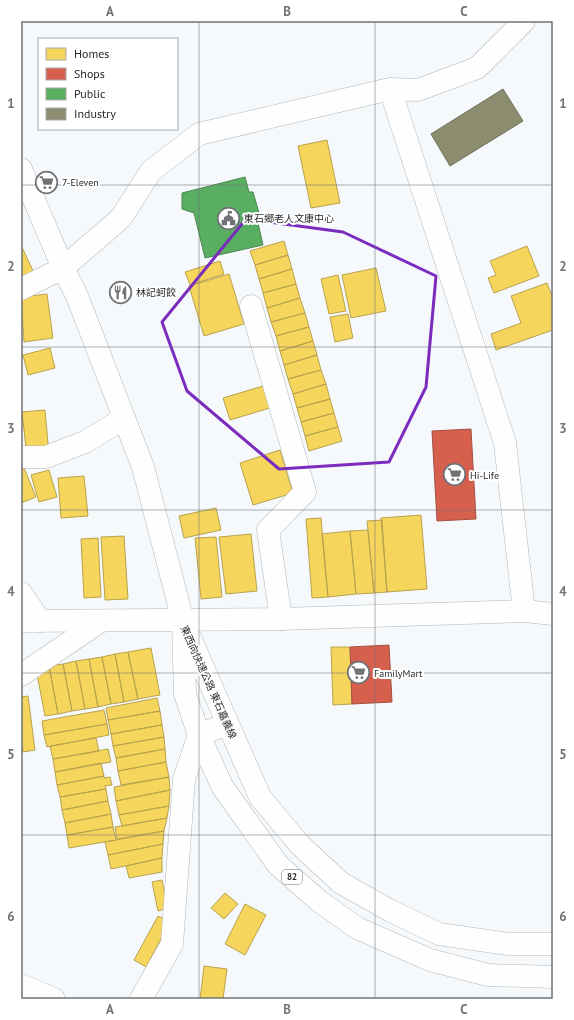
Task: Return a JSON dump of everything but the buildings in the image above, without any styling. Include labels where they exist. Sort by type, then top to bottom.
[{"type":"main road","points":[[21,289],[63,268],[121,218],[151,172],[199,134],[390,89],[418,90],[477,68],[524,21]]},
{"type":"main road","points":[[390,89],[505,443],[524,611]]},
{"type":"main road","points":[[21,168],[28,197],[77,296],[123,419],[143,467],[183,621]]},
{"type":"main road","points":[[251,306],[305,492],[268,530],[281,619]]},
{"type":"main road","points":[[21,456],[46,457],[78,445],[123,419]]},
{"type":"main road","points":[[21,593],[30,621],[183,621],[524,611],[553,614]]},
{"type":"main road","points":[[21,675],[102,621]]},
{"type":"main road","name":"東西向快速公路 東石嘉義線","points":[[183,621],[260,797],[300,845],[342,883],[391,911],[439,934],[508,944],[553,944]]},
{"type":"main road","name":"東西向快速公路 東石嘉義線","points":[[183,621],[185,694],[199,735],[222,786],[278,864],[319,901],[357,928],[430,960],[481,973],[553,977]]},
{"type":"main road","points":[[141,999],[172,944],[184,779],[199,735],[227,724]]},
{"type":"main road","points":[[21,985],[54,999]]},
{"type":"highlighted area","points":[[246,219],[343,232],[436,276],[426,387],[389,462],[279,469],[187,391],[162,322]]},
{"type":"place","name":"7-Eleven","points":[[46,182]]},
{"type":"place","name":"東石鄉老人文康中心","points":[[228,218]]},
{"type":"place","name":"林記蚵餃","points":[[120,292]]},
{"type":"place","name":"Hi-Life","points":[[454,475]]},
{"type":"place","name":"FamilyMart","points":[[358,673]]}]
